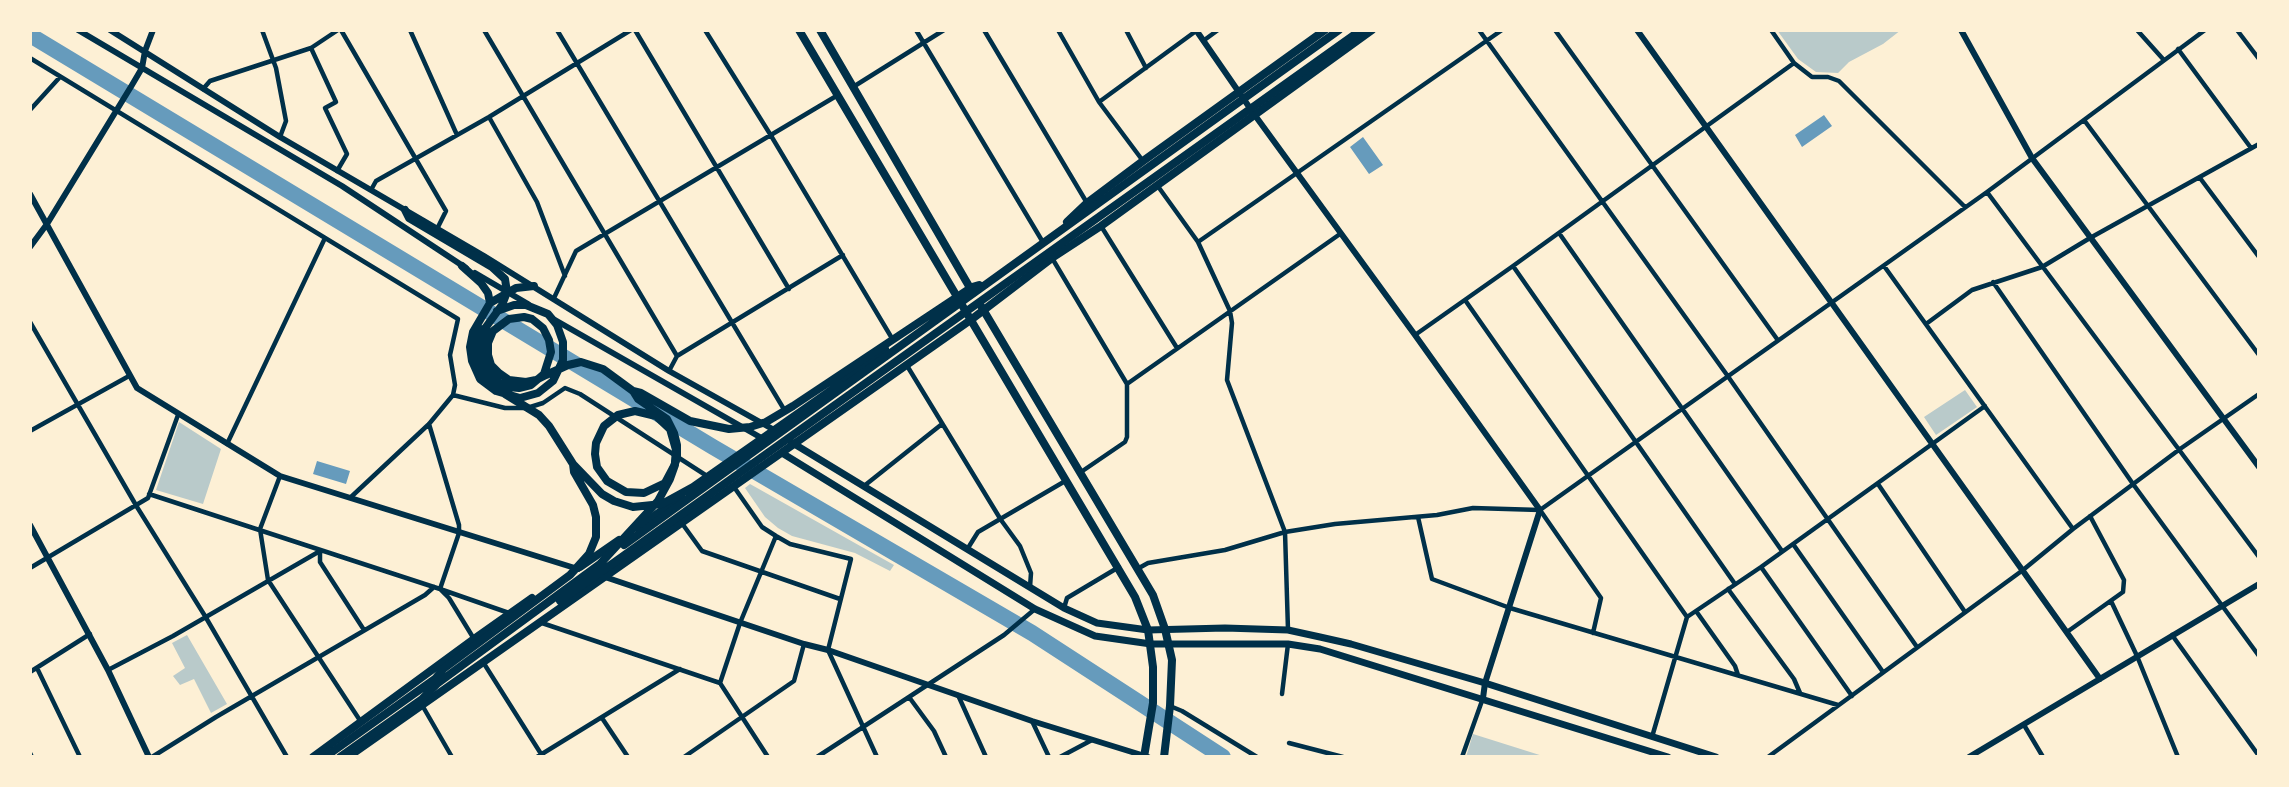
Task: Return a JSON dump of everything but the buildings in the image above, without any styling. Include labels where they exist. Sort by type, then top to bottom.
[{"type":"highway","points":[[325,757],[822,404],[1339,30]]},
{"type":"highway","points":[[340,757],[422,702],[1361,30]]},
{"type":"highway","points":[[405,210],[409,218],[492,267],[505,279],[507,292],[502,305],[486,327],[481,349],[482,360],[499,383],[508,387],[531,386],[538,380],[544,374],[549,366],[551,352],[547,333],[538,323],[524,317],[509,319],[493,331],[488,343],[491,365],[509,380],[526,382],[536,380],[546,375],[554,372],[568,365],[581,362],[603,369],[633,391],[690,421],[729,429],[750,427],[766,422],[972,287],[988,282]]},
{"type":"highway","points":[[462,266],[481,283],[488,293],[490,303]]},
{"type":"highway","points":[[534,286],[516,288],[490,303],[473,332],[470,347],[472,361],[480,379],[496,391],[503,393],[509,395],[520,398],[538,393],[553,381],[563,360],[563,342],[553,319],[540,309],[526,305],[507,306],[492,314],[482,325],[474,348],[477,363],[484,377],[494,386],[499,390],[505,394],[539,415],[549,426],[573,464],[602,494],[614,501],[633,507],[662,504],[693,487],[887,352],[989,288],[1001,286]]},
{"type":"highway","points":[[502,305],[512,300],[524,302]]},
{"type":"highway","points":[[422,702],[438,683],[600,564],[658,501],[673,472],[675,465],[675,460],[676,450],[674,436],[661,419],[636,411],[623,413],[613,418],[597,437],[595,460],[600,473],[607,481],[626,492],[651,491],[662,486],[670,476],[673,468],[676,461],[678,452],[672,427],[664,416],[638,399],[633,391]]},
{"type":"highway","points":[[435,678],[443,669],[570,575],[589,554],[596,537],[596,517],[593,504],[574,472],[573,464]]},
{"type":"main road","points":[[798,30],[972,319],[1135,597],[1151,644],[1153,703],[1145,757]]},
{"type":"main road","points":[[820,30],[971,290],[1139,568],[1153,595],[1165,629],[1172,660],[1164,757]]},
{"type":"main road","points":[[313,757],[510,613],[776,432],[894,342],[1044,244],[1087,203],[1325,30]]},
{"type":"main road","points":[[348,757],[422,702],[736,486],[972,319],[1052,258],[1101,226],[1372,30]]},
{"type":"main road","points":[[776,432],[1064,608],[1097,623],[1148,630],[1225,628],[1288,630],[1351,644],[1716,757]]},
{"type":"main road","points":[[783,453],[1035,609],[1095,636],[1151,644],[1288,644],[1320,649],[1482,698],[1647,754],[1668,757]]},
{"type":"street","points":[[78,30],[342,186],[462,266],[783,453]]},
{"type":"street","points":[[110,30],[337,171],[534,286],[669,370],[776,432]]},
{"type":"street","points":[[30,247],[47,224],[132,85],[141,68],[153,30]]},
{"type":"street","points":[[262,30],[274,60],[286,121],[280,136]]},
{"type":"street","points":[[203,89],[210,81],[310,48],[340,30],[446,211],[436,229]]},
{"type":"street","points":[[410,30],[457,135]]},
{"type":"street","points":[[484,30],[677,356]]},
{"type":"street","points":[[557,30],[791,420]]},
{"type":"street","points":[[371,190],[376,181],[489,117],[633,30],[789,289]]},
{"type":"street","points":[[705,30],[771,134],[894,342]]},
{"type":"street","points":[[916,30],[1044,244]]},
{"type":"street","points":[[853,87],[944,30]]},
{"type":"street","points":[[984,30],[1087,203]]},
{"type":"street","points":[[1058,30],[1099,102],[1143,162]]},
{"type":"street","points":[[1126,30],[1146,68]]},
{"type":"street","points":[[1099,102],[1196,30],[1340,234],[1415,334],[1601,598],[1593,633]]},
{"type":"street","points":[[1203,41],[1218,30]]},
{"type":"street","points":[[1479,30],[1727,375],[1917,647]]},
{"type":"street","points":[[1198,242],[1502,30]]},
{"type":"street","points":[[1555,30],[1777,339]]},
{"type":"street","points":[[1637,30],[2100,679]]},
{"type":"street","points":[[1771,30],[1794,63],[1812,77],[1828,77],[1839,81],[1965,207]]},
{"type":"street","points":[[1963,30],[2032,158],[2259,467]]},
{"type":"street","points":[[2138,30],[2163,59]]},
{"type":"street","points":[[1139,568],[1148,563],[1225,549],[1285,532],[1335,524],[1418,517],[1473,508],[1540,510],[1777,339],[1987,192],[2205,30]]},
{"type":"street","points":[[2237,30],[2259,59]]},
{"type":"street","points":[[310,48],[336,102],[325,108],[347,154],[337,171]]},
{"type":"street","points":[[2178,49],[2251,148]]},
{"type":"street","points":[[30,58],[458,319],[450,355],[455,385],[453,394],[429,424],[351,497]]},
{"type":"street","points":[[1415,334],[1514,266],[1794,63]]},
{"type":"street","points":[[30,110],[60,77]]},
{"type":"street","points":[[554,298],[576,251],[838,95]]},
{"type":"street","points":[[489,117],[537,202],[565,276]]},
{"type":"street","points":[[2084,120],[2259,356]]},
{"type":"street","points":[[1926,324],[1972,290],[2042,267],[2259,144]]},
{"type":"street","points":[[2200,178],[2259,257]]},
{"type":"street","points":[[1157,185],[1198,242],[1230,311],[1232,323],[1227,380],[1285,532],[1288,630]]},
{"type":"street","points":[[1987,192],[2259,557]]},
{"type":"street","points":[[30,194],[137,388],[268,471],[459,533],[603,576],[1145,757]]},
{"type":"street","points":[[1101,226],[1177,348]]},
{"type":"street","points":[[1559,233],[1782,551]]},
{"type":"street","points":[[1127,384],[1340,234]]},
{"type":"street","points":[[227,444],[325,238]]},
{"type":"street","points":[[669,370],[677,356],[843,255]]},
{"type":"street","points":[[1052,258],[1127,384],[1127,437],[1125,442],[1081,472]]},
{"type":"street","points":[[1514,266],[1735,584]]},
{"type":"street","points":[[1884,266],[2073,529]]},
{"type":"street","points":[[1994,282],[2133,484],[2259,656]]},
{"type":"street","points":[[1465,300],[1687,617]]},
{"type":"street","points":[[30,322],[137,507],[205,616],[287,757]]},
{"type":"street","points":[[906,364],[1001,520],[1020,546],[1031,573],[1030,587]]},
{"type":"street","points":[[30,431],[129,376]]},
{"type":"street","points":[[453,394],[505,408],[527,408],[543,402],[565,388],[580,394],[711,476]]},
{"type":"street","points":[[1768,757],[2022,570],[2180,449],[2259,394]]},
{"type":"street","points":[[1652,736],[1687,617],[1761,567],[1985,406]]},
{"type":"street","points":[[30,568],[137,507],[148,498],[178,415]]},
{"type":"street","points":[[30,525],[90,634],[150,757],[437,588],[459,533],[459,525],[429,424]]},
{"type":"street","points":[[864,486],[942,424]]},
{"type":"street","points":[[280,476],[260,529],[268,580],[360,722]]},
{"type":"street","points":[[968,548],[978,532],[1067,480]]},
{"type":"street","points":[[1878,484],[1965,612]]},
{"type":"street","points":[[736,486],[762,526],[776,536],[790,544],[851,559],[828,650],[877,757]]},
{"type":"street","points":[[149,494],[510,613]]},
{"type":"street","points":[[1462,757],[1540,510]]},
{"type":"street","points":[[2067,632],[2123,592],[2124,580],[2090,516]]},
{"type":"street","points":[[1418,517],[1432,579],[1510,608],[1838,705]]},
{"type":"street","points":[[681,522],[702,551],[840,599]]},
{"type":"street","points":[[720,683],[740,623],[776,536]]},
{"type":"street","points":[[1793,544],[1883,672]]},
{"type":"street","points":[[108,670],[173,636],[320,550]]},
{"type":"street","points":[[320,550],[320,562],[364,630]]},
{"type":"street","points":[[1064,608],[1067,598],[1119,567]]},
{"type":"street","points":[[1761,567],[1852,696]]},
{"type":"street","points":[[1970,757],[2259,584]]},
{"type":"street","points":[[437,588],[449,598],[474,639]]},
{"type":"street","points":[[1728,590],[1794,679],[1800,694]]},
{"type":"street","points":[[2111,601],[2137,656],[2178,757]]},
{"type":"street","points":[[817,757],[1004,635],[1035,609]]},
{"type":"street","points":[[1696,611],[1735,666],[1738,675]]},
{"type":"street","points":[[539,622],[720,683],[768,757]]},
{"type":"street","points":[[30,672],[90,634]]},
{"type":"street","points":[[2172,635],[2259,756]]},
{"type":"street","points":[[684,757],[794,681],[804,644]]},
{"type":"street","points":[[1282,694],[1288,644]]},
{"type":"street","points":[[483,662],[540,756],[680,669]]},
{"type":"street","points":[[37,668],[80,757]]},
{"type":"street","points":[[957,695],[986,757]]},
{"type":"street","points":[[909,697],[934,731],[946,757]]},
{"type":"street","points":[[422,702],[452,757]]},
{"type":"street","points":[[1169,709],[1182,711],[1257,757]]},
{"type":"street","points":[[602,718],[628,757]]},
{"type":"street","points":[[1032,720],[1049,757]]},
{"type":"street","points":[[2024,725],[2043,757]]},
{"type":"street","points":[[1060,757],[1092,740]]},
{"type":"street","points":[[1289,743],[1343,757]]},
{"type":"street","points":[[30,753],[32,757]]},
{"type":"shaded area","points":[[1777,30],[1901,30],[1883,44],[1849,62],[1838,73],[1816,72],[1798,59]]},
{"type":"shaded area","points":[[1965,390],[1977,407],[1936,435],[1924,417]]},
{"type":"shaded area","points":[[179,422],[221,449],[203,504],[156,490]]},
{"type":"shaded area","points":[[750,484],[894,565],[890,571],[855,553],[792,536],[765,517],[745,488]]},
{"type":"shaded area","points":[[187,635],[227,704],[211,713],[194,679],[180,685],[173,676],[185,668],[172,643]]},
{"type":"shaded area","points":[[1473,734],[1546,757],[1466,757]]},
{"type":"water","points":[[1824,115],[1832,126],[1802,147],[1795,135]]},
{"type":"water","points":[[1363,137],[1383,165],[1369,174],[1350,147]]},
{"type":"water","points":[[317,461],[350,471],[346,484],[313,474]]},
{"type":"waterway","points":[[30,35],[713,447],[1032,633],[1223,757]]}]
